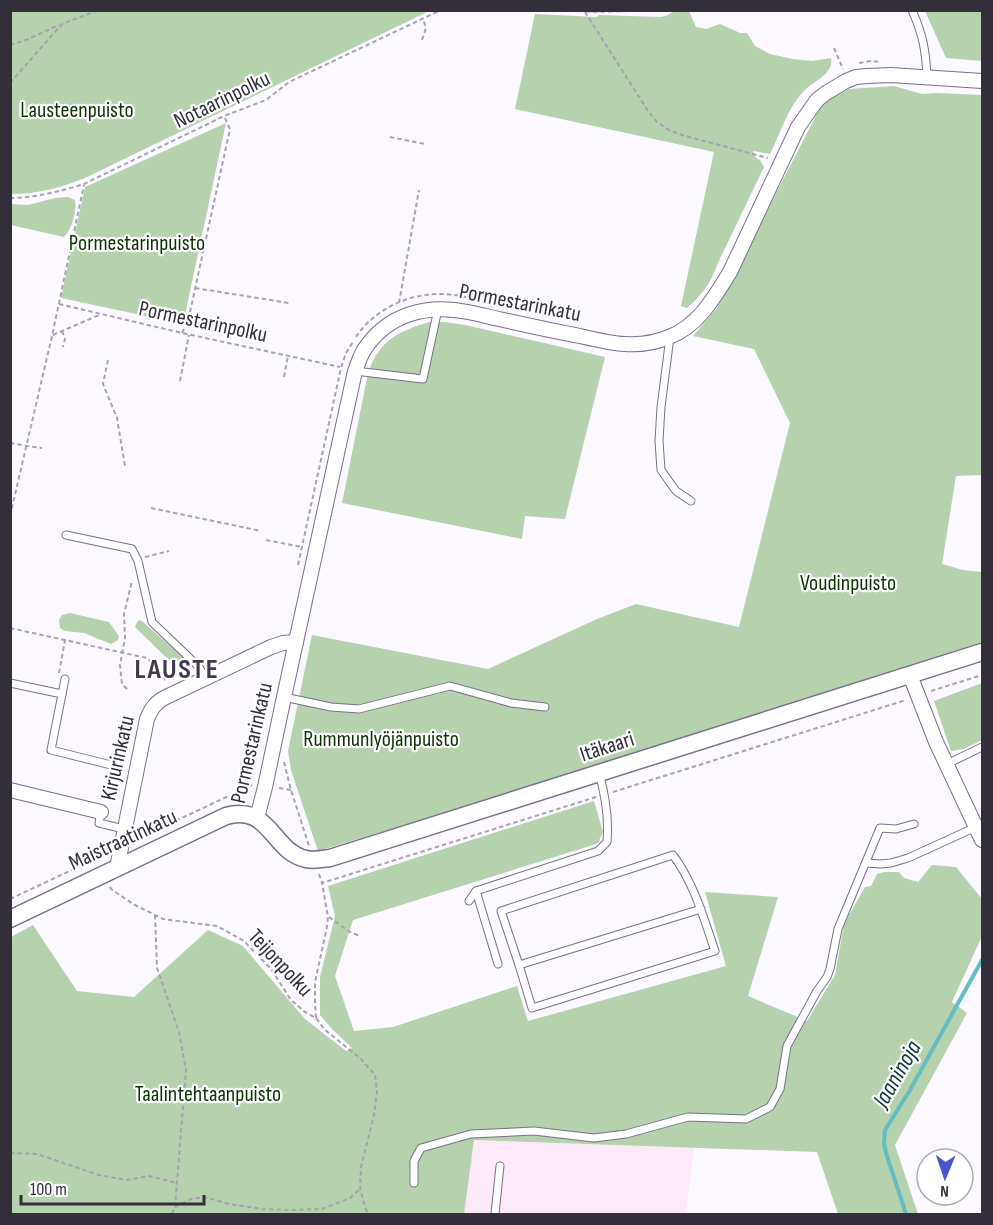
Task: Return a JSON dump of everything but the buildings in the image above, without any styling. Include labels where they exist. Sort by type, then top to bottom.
[{"type":"street","name":"Pormestarinkatu","points":[[256,818],[265,787],[355,371],[363,352],[371,341],[383,329],[402,317],[425,310],[438,309],[468,312],[620,345],[649,344],[670,337],[694,321],[717,293],[798,127],[817,100],[835,86],[856,77],[880,75],[982,81]]},
{"type":"street","name":"Kirjurinkatu","points":[[111,871],[124,829],[147,718],[152,708],[158,701],[271,647],[296,642]]},
{"type":"street","name":"Itäkaari","points":[[256,818],[266,825],[287,850],[305,859],[330,858],[982,652]]},
{"type":"street","points":[[910,675],[936,742],[982,840]]},
{"type":"street","points":[[10,790],[101,812]]},
{"type":"street","name":"Maistraatinkatu","points":[[10,919],[226,816],[239,814],[256,818]]},
{"type":"lane","points":[[912,10],[920,28],[926,52],[927,78]]},
{"type":"lane","points":[[355,371],[423,379],[438,309]]},
{"type":"lane","points":[[670,337],[661,406],[659,441],[661,470],[676,491],[691,501]]},
{"type":"lane","points":[[66,535],[132,549],[138,561],[152,622],[199,667],[205,678]]},
{"type":"lane","points":[[65,679],[51,750],[111,765]]},
{"type":"lane","points":[[10,683],[62,694]]},
{"type":"lane","points":[[284,697],[331,707],[359,709],[450,686],[512,703],[545,707]]},
{"type":"lane","points":[[947,764],[982,747]]},
{"type":"lane","points":[[469,901],[476,891],[598,851],[607,842],[608,831],[605,794],[599,773]]},
{"type":"lane","points":[[101,812],[99,823],[124,829]]},
{"type":"lane","points":[[414,1183],[414,1161],[421,1148],[471,1134],[534,1131],[594,1138],[626,1134],[688,1117],[746,1119],[770,1107],[780,1089],[787,1046],[827,977],[838,929],[880,828],[896,829],[914,824]]},
{"type":"lane","points":[[867,862],[891,863],[908,858],[976,827]]},
{"type":"lane","points":[[673,855],[701,909],[715,951],[532,1008],[519,965],[501,911],[673,855]]},
{"type":"lane","points":[[476,891],[498,964]]},
{"type":"lane","points":[[519,965],[701,909]]},
{"type":"lane","points":[[495,1215],[500,1166]]},
{"type":"path","points":[[10,45],[99,10]]},
{"type":"path","name":"Notaarinpolku","points":[[10,198],[64,190],[84,184],[224,116],[266,100],[289,82],[441,10]]},
{"type":"path","points":[[563,10],[585,12],[662,10]]},
{"type":"path","points":[[585,12],[638,98],[657,122],[682,135],[770,158]]},
{"type":"path","points":[[422,40],[426,28],[423,19]]},
{"type":"path","points":[[10,83],[62,24]]},
{"type":"path","points":[[834,48],[843,69]]},
{"type":"path","points":[[182,333],[188,321],[231,129],[224,116]]},
{"type":"path","points":[[390,136],[424,144]]},
{"type":"path","points":[[10,516],[52,336],[84,184]]},
{"type":"path","points":[[399,303],[419,190]]},
{"type":"path","points":[[195,288],[289,303]]},
{"type":"path","points":[[297,572],[341,368],[346,353],[362,327],[386,309],[412,298],[434,294],[453,295],[481,301]]},
{"type":"path","name":"Pormestarinpolku","points":[[59,304],[99,315],[341,368]]},
{"type":"path","points":[[52,336],[99,315]]},
{"type":"path","points":[[62,331],[63,347]]},
{"type":"path","points":[[180,381],[189,335]]},
{"type":"path","points":[[284,377],[288,356]]},
{"type":"path","points":[[108,360],[103,384],[117,418],[125,466]]},
{"type":"path","points":[[10,443],[42,448]]},
{"type":"path","points":[[151,508],[261,531]]},
{"type":"path","points":[[266,540],[302,547]]},
{"type":"path","points":[[128,689],[122,684],[120,670],[125,638],[124,614],[138,561],[141,558],[169,551]]},
{"type":"path","points":[[10,628],[147,658],[160,671],[173,694]]},
{"type":"path","points":[[65,640],[58,678],[65,679]]},
{"type":"path","points":[[322,883],[982,675]]},
{"type":"path","points":[[283,759],[311,850]]},
{"type":"path","name":"Teijonpolku","points":[[101,856],[111,871],[111,889],[133,904],[163,919],[217,926],[244,941],[271,969],[291,1000],[316,1018],[325,1030],[360,1058],[375,1076],[377,1092],[374,1115],[361,1167],[360,1189],[369,1215]]},
{"type":"path","points":[[316,1018],[315,982],[328,917],[317,869]]},
{"type":"path","points":[[155,915],[157,968],[179,1032],[186,1070],[176,1207],[172,1215]]},
{"type":"path","points":[[328,917],[360,936]]},
{"type":"path","points":[[10,1153],[37,1154],[99,1176],[127,1180],[149,1176],[177,1183]]},
{"type":"path","points":[[176,1207],[193,1198],[208,1198],[228,1204],[262,1209],[322,1209],[350,1198],[360,1189]]},
{"type":"shaded area","points":[[474,1140],[694,1148],[686,1214],[464,1214]]},
{"type":"green space","name":"Lausteenpuisto","points":[[10,11],[429,11],[85,178],[48,190],[11,194]]},
{"type":"green space","points":[[674,11],[689,11],[696,27],[706,29],[720,24],[740,33],[747,33],[755,46],[770,54],[812,61],[831,58],[827,72],[799,96],[770,154],[753,151],[764,167],[709,283],[687,308],[681,306],[714,152],[515,109],[535,14],[661,17]]},
{"type":"green space","points":[[925,11],[982,11],[982,61],[946,58]]},
{"type":"green space","points":[[894,86],[922,94],[982,95],[982,475],[956,476],[942,564],[982,572],[982,642],[571,775],[318,851],[291,770],[288,751],[312,635],[488,669],[597,619],[636,604],[739,627],[790,423],[754,349],[693,336],[717,308],[821,106],[849,89]]},
{"type":"green space","name":"Pormestarinpuisto","points":[[226,123],[183,324],[61,298],[85,187]]},
{"type":"green space","points":[[68,197],[75,200],[75,215],[64,237],[11,225],[11,204],[28,205]]},
{"type":"green space","points":[[430,322],[465,325],[605,357],[565,519],[525,516],[522,539],[342,503],[368,373],[373,361],[377,353],[390,340],[409,329]]},
{"type":"green space","points":[[70,613],[109,622],[119,636],[118,640],[111,644],[84,633],[65,631],[60,628],[59,620],[62,615]]},
{"type":"green space","points":[[139,620],[191,664],[179,670],[135,627]]},
{"type":"green space","points":[[982,683],[982,740],[964,749],[951,751],[934,701]]},
{"type":"green space","name":"Taalintehtaanpuisto","points":[[594,801],[603,832],[598,843],[353,920],[335,976],[354,1031],[393,1027],[517,986],[528,1021],[726,966],[705,892],[778,897],[748,996],[807,1021],[835,975],[844,924],[865,887],[871,886],[877,874],[899,872],[904,878],[918,882],[932,865],[956,867],[982,899],[982,936],[952,1002],[967,1013],[895,1145],[918,1214],[838,1214],[817,1152],[474,1140],[464,1214],[11,1214],[11,937],[33,925],[77,991],[134,997],[208,930],[243,946],[305,1019],[346,1051],[352,1048],[320,1015],[320,977],[335,916],[328,886]]},
{"type":"waterway","name":"Jaaninoja","points":[[906,1214],[886,1153],[885,1130],[910,1090],[982,960]]},
{"type":"district","name":"LAUSTE","points":[[177,669]]},
{"type":"park label","name":"Voudinpuisto","points":[[848,583]]},
{"type":"park label","name":"Rummunlyöjänpuisto","points":[[381,739]]}]
